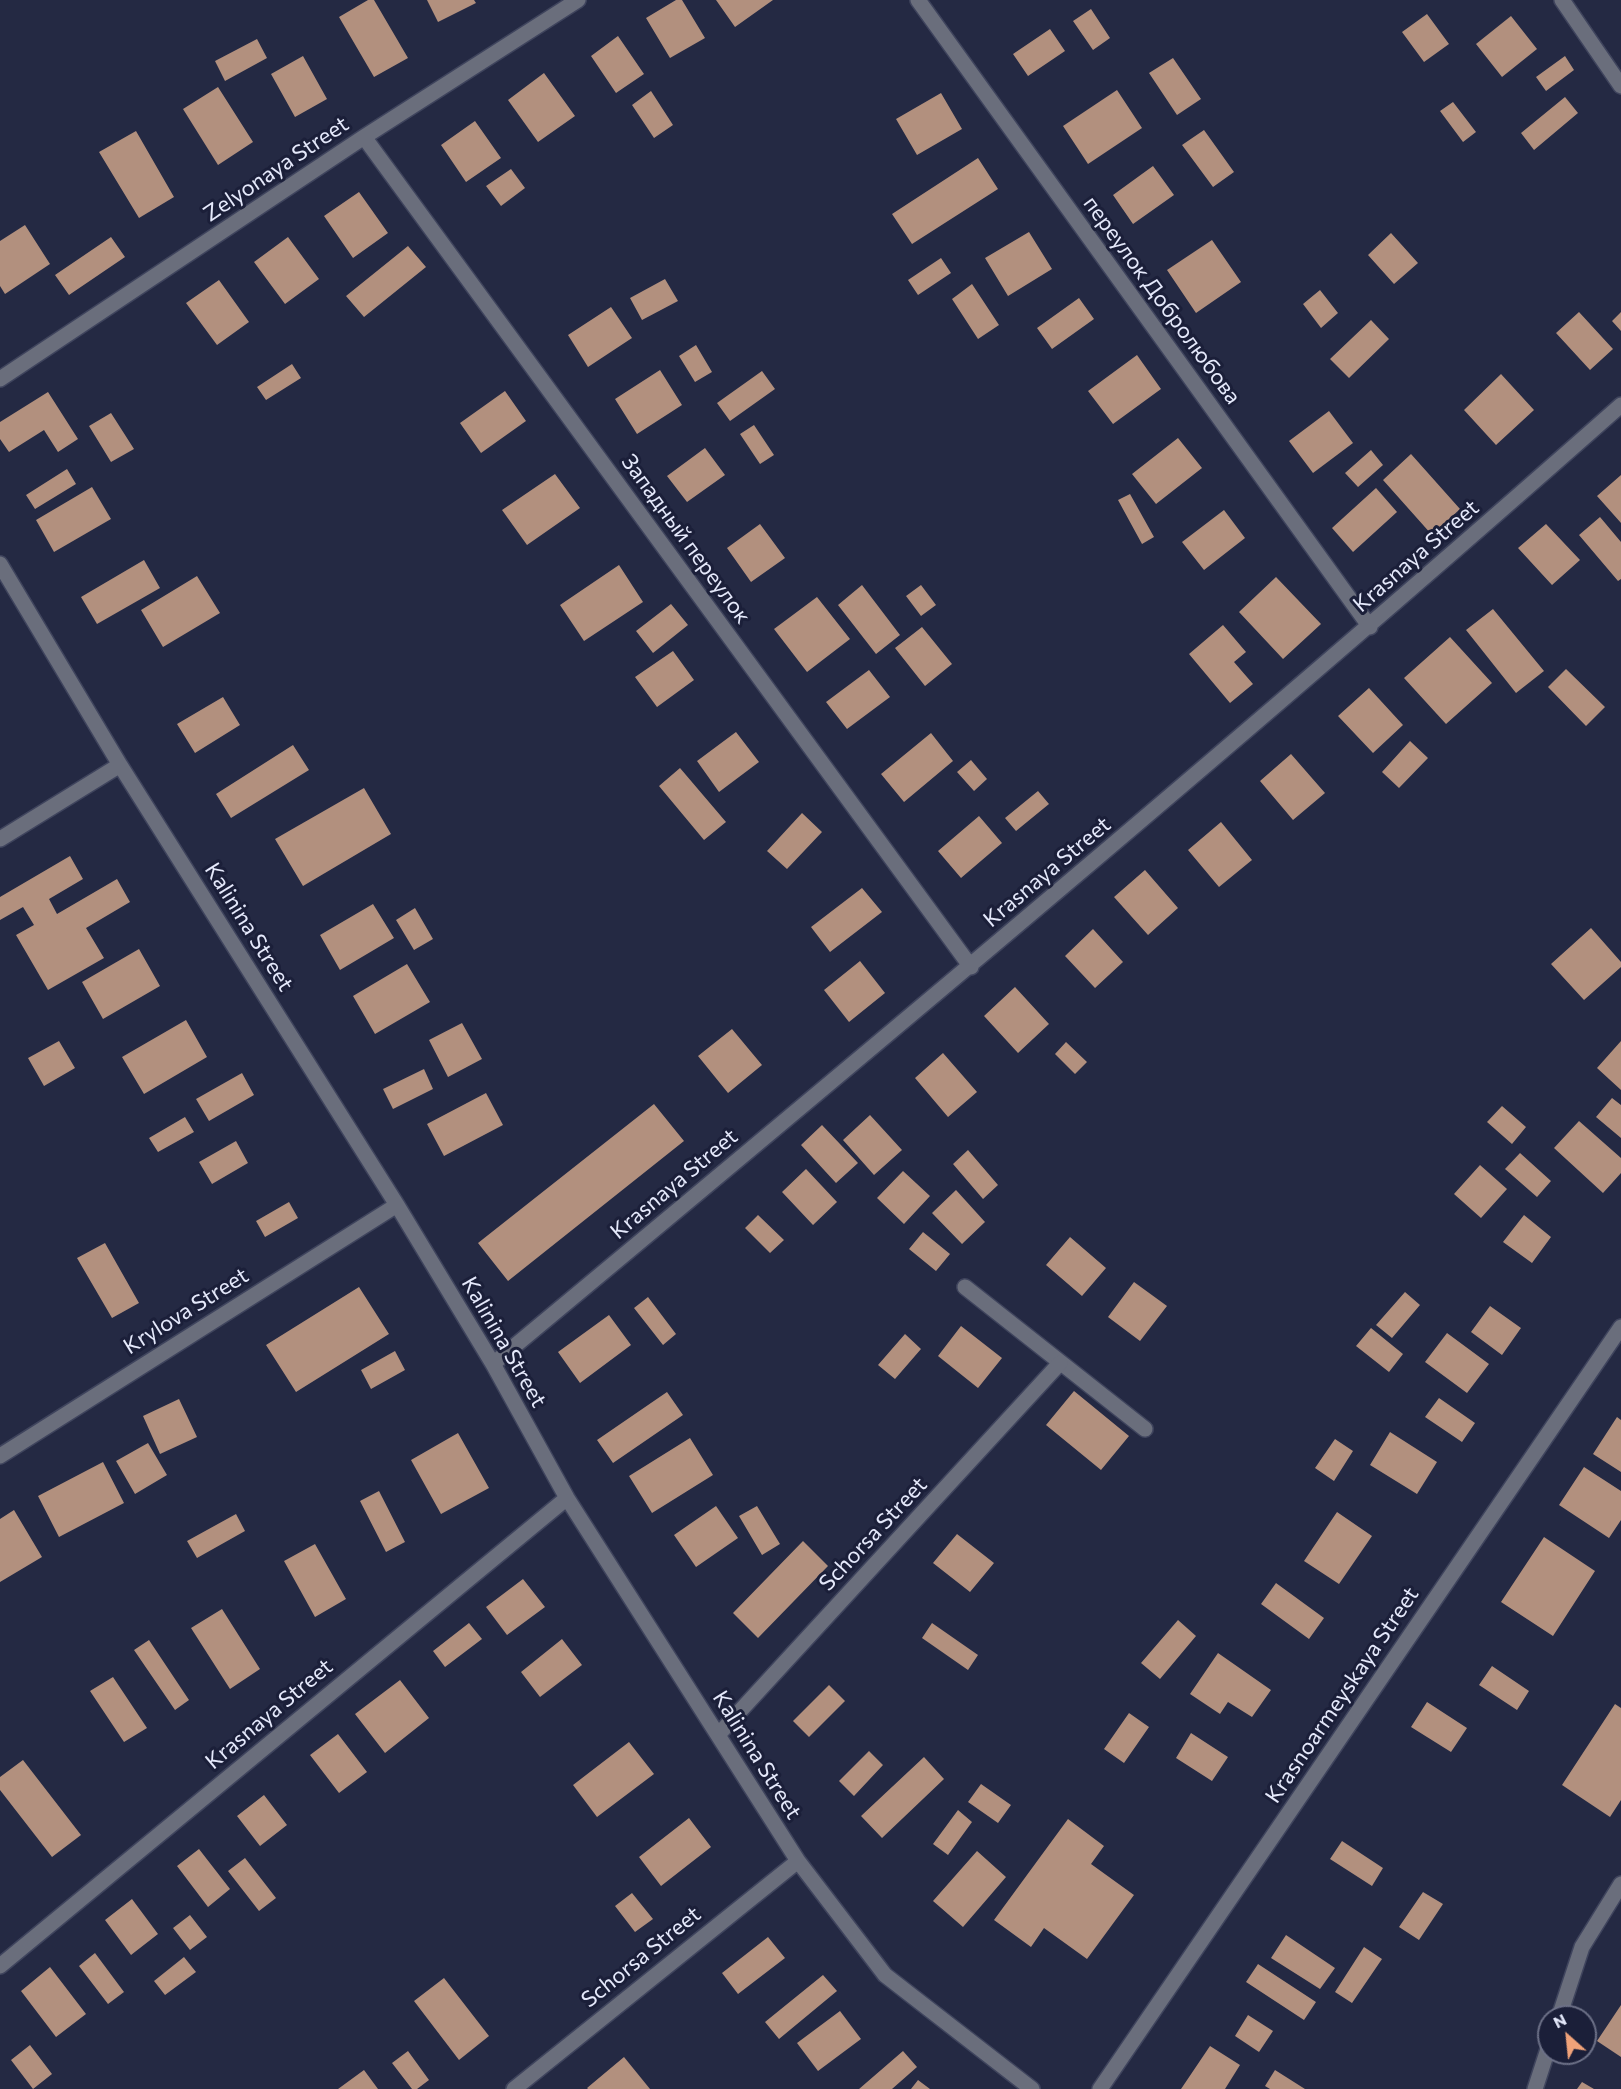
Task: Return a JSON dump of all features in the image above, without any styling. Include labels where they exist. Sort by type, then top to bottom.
[{"type":"street","name":"Zelyonaya Street","points":[[0,379],[364,137],[578,0]]},
{"type":"street","name":"переулок Добролюбова","points":[[918,0],[1370,627]]},
{"type":"street","points":[[1562,0],[1621,86]]},
{"type":"street","name":"Западный переулок","points":[[364,137],[971,967]]},
{"type":"street","name":"Krasnaya Street","points":[[493,1364],[971,967],[1370,627],[1621,405]]},
{"type":"street","name":"Kalinina Street","points":[[0,564],[120,765],[397,1205],[493,1364],[567,1498],[798,1861],[885,1975],[1032,2089]]},
{"type":"street","points":[[0,839],[120,765]]},
{"type":"street","name":"Krylova Street","points":[[0,1456],[397,1205]]},
{"type":"street","points":[[965,1287],[1145,1429]]},
{"type":"street","name":"Krasnoarmeyskaya Street","points":[[1100,2089],[1621,1327]]},
{"type":"street","name":"Schorsa Street","points":[[718,1735],[1060,1363]]},
{"type":"street","name":"Krasnaya Street","points":[[0,1966],[567,1498]]},
{"type":"street","name":"Schorsa Street","points":[[514,2089],[798,1861]]},
{"type":"street","points":[[1563,2005],[1582,1947],[1621,1884]]},
{"type":"street","points":[[1535,2089],[1543,2065]]},
{"type":"building","points":[[368,0],[374,0],[408,58],[374,77],[339,17]]},
{"type":"building","points":[[427,0],[474,0],[476,3],[438,22]]},
{"type":"building","points":[[676,0],[682,0],[705,38],[670,58],[646,18]]},
{"type":"building","points":[[716,0],[773,0],[735,27]]},
{"type":"building","points":[[1091,9],[1110,38],[1093,50],[1073,21]]},
{"type":"building","points":[[1427,14],[1449,44],[1424,62],[1402,32]]},
{"type":"building","points":[[1511,16],[1537,49],[1502,77],[1476,44]]},
{"type":"building","points":[[1050,29],[1065,51],[1028,76],[1013,54]]},
{"type":"building","points":[[618,36],[644,74],[616,93],[591,56]]},
{"type":"building","points":[[257,39],[267,58],[225,81],[215,61]]},
{"type":"building","points":[[303,56],[327,99],[295,117],[271,74]]},
{"type":"building","points":[[1565,56],[1574,70],[1546,91],[1536,77]]},
{"type":"building","points":[[1173,58],[1201,99],[1177,115],[1149,73]]},
{"type":"building","points":[[544,73],[575,116],[538,142],[508,100]]},
{"type":"building","points":[[218,87],[253,142],[218,165],[183,109]]},
{"type":"building","points":[[1117,90],[1142,128],[1088,164],[1063,126]]},
{"type":"building","points":[[651,91],[673,125],[654,138],[632,105]]},
{"type":"building","points":[[941,93],[962,129],[917,155],[896,119]]},
{"type":"building","points":[[1565,97],[1578,113],[1534,150],[1521,133]]},
{"type":"building","points":[[1453,102],[1476,132],[1463,142],[1440,111]]},
{"type":"building","points":[[475,121],[501,158],[466,182],[441,145]]},
{"type":"building","points":[[1204,130],[1234,172],[1213,187],[1182,145]]},
{"type":"building","points":[[136,131],[174,197],[139,218],[99,152]]},
{"type":"building","points":[[978,158],[998,189],[912,244],[892,214]]},
{"type":"building","points":[[1153,166],[1174,195],[1133,224],[1113,195]]},
{"type":"building","points":[[511,169],[525,188],[501,206],[486,186]]},
{"type":"building","points":[[359,192],[388,233],[353,258],[324,216]]},
{"type":"building","points":[[25,225],[50,264],[5,294],[0,286],[0,241]]},
{"type":"building","points":[[1029,232],[1052,269],[1008,296],[985,258]]},
{"type":"building","points":[[1391,233],[1418,263],[1394,284],[1368,255]]},
{"type":"building","points":[[111,237],[125,257],[69,295],[55,275]]},
{"type":"building","points":[[288,237],[319,279],[285,304],[254,262]]},
{"type":"building","points":[[1212,240],[1241,282],[1196,313],[1167,270]]},
{"type":"building","points":[[408,246],[426,267],[364,317],[346,296]]},
{"type":"building","points":[[941,258],[951,273],[918,295],[908,280]]},
{"type":"building","points":[[665,279],[678,301],[642,320],[630,298]]},
{"type":"building","points":[[219,280],[249,322],[217,345],[186,303]]},
{"type":"building","points":[[972,284],[999,325],[978,339],[952,299]]},
{"type":"building","points":[[1320,290],[1338,313],[1321,328],[1303,304]]},
{"type":"building","points":[[1079,298],[1094,319],[1052,349],[1037,328]]},
{"type":"building","points":[[611,307],[632,338],[588,367],[568,335]]},
{"type":"building","points":[[1579,312],[1613,349],[1590,370],[1556,333]]},
{"type":"building","points":[[1621,312],[1621,331],[1612,321]]},
{"type":"building","points":[[1371,320],[1389,339],[1349,378],[1330,359]]},
{"type":"building","points":[[696,345],[712,372],[695,382],[679,356]]},
{"type":"building","points":[[1137,355],[1161,389],[1113,424],[1088,391]]},
{"type":"building","points":[[292,364],[301,378],[266,400],[257,387]]},
{"type":"building","points":[[660,370],[682,405],[637,434],[615,399]]},
{"type":"building","points":[[762,371],[775,389],[730,421],[717,403]]},
{"type":"building","points":[[1501,374],[1534,410],[1496,445],[1464,410]]},
{"type":"building","points":[[505,391],[526,421],[481,453],[460,423]]},
{"type":"building","points":[[48,392],[78,439],[58,452],[44,430],[9,452],[0,439],[0,422]]},
{"type":"building","points":[[1329,411],[1353,443],[1313,473],[1289,441]]},
{"type":"building","points":[[111,413],[134,449],[111,462],[89,426]]},
{"type":"building","points":[[754,425],[774,455],[760,464],[740,434]]},
{"type":"building","points":[[1178,438],[1202,468],[1156,504],[1132,474]]},
{"type":"building","points":[[705,448],[725,475],[687,502],[667,476]]},
{"type":"building","points":[[1371,450],[1383,465],[1358,487],[1345,473]]},
{"type":"building","points":[[1411,454],[1460,509],[1432,535],[1383,480]]},
{"type":"building","points":[[67,469],[76,484],[35,509],[26,495]]},
{"type":"building","points":[[555,474],[580,508],[527,545],[502,510]]},
{"type":"building","points":[[1621,475],[1621,523],[1597,496]]},
{"type":"building","points":[[92,487],[111,519],[54,552],[36,520]]},
{"type":"building","points":[[1376,488],[1397,512],[1353,552],[1332,528]]},
{"type":"building","points":[[1130,494],[1154,537],[1142,544],[1118,500]]},
{"type":"building","points":[[1224,510],[1245,538],[1204,570],[1182,542]]},
{"type":"building","points":[[1600,517],[1621,542],[1621,579],[1618,581],[1579,535]]},
{"type":"building","points":[[760,524],[785,558],[751,582],[727,548]]},
{"type":"building","points":[[1546,524],[1580,560],[1552,585],[1518,548]]},
{"type":"building","points":[[144,560],[160,588],[97,624],[81,597]]},
{"type":"building","points":[[619,565],[643,602],[584,641],[560,605]]},
{"type":"building","points":[[197,576],[220,613],[163,647],[141,610]]},
{"type":"building","points":[[1276,577],[1321,624],[1283,659],[1239,612]]},
{"type":"building","points":[[862,585],[900,635],[876,654],[838,605]]},
{"type":"building","points":[[921,585],[936,605],[921,616],[906,596]]},
{"type":"building","points":[[817,597],[850,639],[807,672],[774,629]]},
{"type":"building","points":[[671,604],[688,625],[653,653],[636,631]]},
{"type":"building","points":[[1493,609],[1544,671],[1516,693],[1466,630]]},
{"type":"building","points":[[1223,625],[1246,652],[1234,662],[1253,684],[1230,703],[1189,654]]},
{"type":"building","points":[[922,627],[952,664],[925,686],[895,648]]},
{"type":"building","points":[[1450,637],[1492,683],[1446,724],[1404,678]]},
{"type":"building","points":[[673,651],[694,680],[657,707],[635,677]]},
{"type":"building","points":[[1566,669],[1605,707],[1586,726],[1548,687]]},
{"type":"building","points":[[869,670],[890,697],[847,729],[826,702]]},
{"type":"building","points":[[1369,688],[1403,725],[1373,753],[1338,716]]},
{"type":"building","points":[[223,697],[240,725],[195,753],[177,724]]},
{"type":"building","points":[[736,732],[759,762],[719,792],[697,761]]},
{"type":"building","points":[[931,733],[953,761],[904,802],[881,774]]},
{"type":"building","points":[[1410,741],[1428,758],[1399,788],[1382,772]]},
{"type":"building","points":[[293,745],[309,770],[231,818],[216,794]]},
{"type":"building","points":[[1291,754],[1325,793],[1293,820],[1260,781]]},
{"type":"building","points":[[971,760],[987,779],[974,791],[957,772]]},
{"type":"building","points":[[680,768],[726,822],[704,840],[659,786]]},
{"type":"building","points":[[364,788],[391,834],[303,886],[275,839]]},
{"type":"building","points":[[1038,791],[1049,804],[1016,831],[1005,818]]},
{"type":"building","points":[[802,813],[822,832],[787,869],[767,851]]},
{"type":"building","points":[[979,816],[1002,843],[961,878],[938,851]]},
{"type":"building","points":[[1221,822],[1252,860],[1219,887],[1188,850]]},
{"type":"building","points":[[70,856],[83,879],[49,899],[57,914],[117,879],[130,902],[86,928],[104,958],[48,990],[16,935],[34,925],[23,907],[0,920],[0,897]]},
{"type":"building","points":[[1145,870],[1178,908],[1148,935],[1114,897]]},
{"type":"building","points":[[862,888],[882,912],[830,952],[811,927]]},
{"type":"building","points":[[373,904],[394,938],[340,970],[320,935]]},
{"type":"building","points":[[415,908],[433,939],[414,950],[396,920]]},
{"type":"building","points":[[1591,928],[1621,962],[1621,967],[1584,1000],[1551,964]]},
{"type":"building","points":[[1093,929],[1123,962],[1095,988],[1065,956]]},
{"type":"building","points":[[139,949],[160,986],[103,1019],[82,982]]},
{"type":"building","points":[[860,961],[885,993],[849,1022],[824,990]]},
{"type":"building","points":[[407,964],[430,1002],[375,1034],[353,996]]},
{"type":"building","points":[[1015,987],[1049,1024],[1018,1053],[984,1016]]},
{"type":"building","points":[[186,1020],[207,1057],[144,1094],[122,1057]]},
{"type":"building","points":[[462,1023],[482,1059],[448,1077],[429,1040]]},
{"type":"building","points":[[732,1029],[762,1065],[728,1093],[698,1056]]},
{"type":"building","points":[[59,1041],[75,1068],[44,1086],[28,1058]]},
{"type":"building","points":[[1621,1041],[1621,1090],[1597,1068]]},
{"type":"building","points":[[1066,1042],[1087,1062],[1075,1074],[1055,1054]]},
{"type":"building","points":[[943,1053],[977,1092],[948,1117],[915,1078]]},
{"type":"building","points":[[424,1069],[433,1089],[393,1109],[383,1089]]},
{"type":"building","points":[[242,1073],[254,1095],[209,1121],[196,1099]]},
{"type":"building","points":[[486,1093],[503,1125],[444,1156],[427,1124]]},
{"type":"building","points":[[1612,1098],[1621,1105],[1621,1138],[1596,1117]]},
{"type":"building","points":[[654,1104],[684,1141],[508,1281],[478,1243]]},
{"type":"building","points":[[1502,1106],[1526,1127],[1512,1144],[1487,1122]]},
{"type":"building","points":[[870,1115],[902,1150],[874,1175],[843,1140]]},
{"type":"building","points":[[185,1117],[194,1132],[158,1152],[149,1138]]},
{"type":"building","points":[[1579,1121],[1621,1158],[1621,1173],[1603,1193],[1554,1148]]},
{"type":"building","points":[[822,1125],[858,1163],[836,1183],[801,1145]]},
{"type":"building","points":[[236,1141],[248,1163],[212,1184],[199,1162]]},
{"type":"building","points":[[968,1150],[998,1185],[983,1199],[953,1164]]},
{"type":"building","points":[[1520,1153],[1551,1181],[1537,1197],[1505,1169]]},
{"type":"building","points":[[1480,1165],[1507,1189],[1481,1218],[1454,1194]]},
{"type":"building","points":[[806,1169],[837,1202],[813,1225],[782,1192]]},
{"type":"building","points":[[903,1171],[930,1196],[904,1224],[877,1198]]},
{"type":"building","points":[[956,1190],[985,1222],[962,1244],[932,1213]]},
{"type":"building","points":[[289,1202],[298,1218],[265,1237],[256,1221]]},
{"type":"building","points":[[758,1215],[784,1240],[770,1253],[745,1228]]},
{"type":"building","points":[[1524,1215],[1551,1237],[1532,1263],[1503,1242]]},
{"type":"building","points":[[923,1232],[950,1254],[936,1271],[909,1249]]},
{"type":"building","points":[[1070,1237],[1106,1268],[1082,1296],[1046,1265]]},
{"type":"building","points":[[105,1243],[139,1303],[112,1318],[77,1258]]},
{"type":"building","points":[[1134,1282],[1167,1306],[1140,1341],[1108,1317]]},
{"type":"building","points":[[359,1287],[389,1334],[296,1392],[266,1345]]},
{"type":"building","points":[[1405,1292],[1420,1305],[1392,1338],[1376,1325]]},
{"type":"building","points":[[648,1297],[676,1334],[663,1345],[634,1308]]},
{"type":"building","points":[[1490,1306],[1521,1328],[1502,1355],[1471,1332]]},
{"type":"building","points":[[609,1315],[631,1345],[580,1383],[558,1352]]},
{"type":"building","points":[[961,1326],[1002,1358],[978,1388],[938,1356]]},
{"type":"building","points":[[1371,1328],[1403,1354],[1389,1372],[1356,1346]]},
{"type":"building","points":[[1447,1333],[1489,1364],[1467,1393],[1425,1362]]},
{"type":"building","points":[[905,1334],[921,1349],[895,1379],[878,1365]]},
{"type":"building","points":[[395,1351],[405,1370],[371,1389],[361,1370]]},
{"type":"building","points":[[1074,1391],[1129,1436],[1101,1470],[1046,1425]]},
{"type":"building","points":[[667,1392],[683,1415],[613,1463],[597,1440]]},
{"type":"building","points":[[1439,1398],[1475,1423],[1462,1442],[1425,1417]]},
{"type":"building","points":[[179,1399],[197,1437],[160,1454],[143,1416]]},
{"type":"building","points":[[1617,1417],[1621,1420],[1621,1472],[1593,1454]]},
{"type":"building","points":[[1390,1432],[1437,1462],[1417,1494],[1370,1465]]},
{"type":"building","points":[[458,1433],[489,1488],[441,1514],[411,1460]]},
{"type":"building","points":[[690,1438],[713,1475],[652,1513],[629,1476]]},
{"type":"building","points":[[1335,1439],[1353,1451],[1334,1481],[1315,1468]]},
{"type":"building","points":[[148,1443],[167,1475],[135,1494],[116,1461]]},
{"type":"building","points":[[103,1462],[124,1503],[59,1537],[38,1496]]},
{"type":"building","points":[[1584,1467],[1621,1491],[1621,1520],[1609,1538],[1559,1505]]},
{"type":"building","points":[[379,1491],[405,1542],[386,1552],[360,1501]]},
{"type":"building","points":[[716,1506],[738,1538],[696,1567],[674,1535]]},
{"type":"building","points":[[757,1506],[780,1544],[762,1555],[739,1516]]},
{"type":"building","points":[[14,1510],[42,1557],[0,1582],[0,1519]]},
{"type":"building","points":[[1337,1512],[1372,1536],[1339,1584],[1304,1561]]},
{"type":"building","points":[[236,1514],[245,1531],[197,1558],[187,1541]]},
{"type":"building","points":[[957,1534],[994,1563],[970,1592],[933,1563]]},
{"type":"building","points":[[1544,1537],[1595,1571],[1553,1636],[1501,1602]]},
{"type":"building","points":[[803,1541],[828,1566],[758,1638],[733,1613]]},
{"type":"building","points":[[315,1544],[346,1599],[315,1617],[284,1561]]},
{"type":"building","points":[[523,1579],[545,1607],[507,1635],[486,1607]]},
{"type":"building","points":[[1276,1583],[1324,1618],[1309,1639],[1261,1604]]},
{"type":"building","points":[[222,1609],[260,1669],[230,1689],[191,1628]]},
{"type":"building","points":[[1178,1620],[1196,1636],[1160,1679],[1141,1663]]},
{"type":"building","points":[[469,1623],[482,1639],[445,1667],[433,1651]]},
{"type":"building","points":[[932,1623],[978,1655],[968,1670],[922,1638]]},
{"type":"building","points":[[562,1639],[582,1665],[540,1697],[521,1672]]},
{"type":"building","points":[[149,1640],[189,1700],[175,1710],[134,1650]]},
{"type":"building","points":[[1218,1653],[1271,1690],[1252,1717],[1228,1702],[1220,1714],[1190,1694]]},
{"type":"building","points":[[1492,1666],[1529,1691],[1517,1710],[1479,1685]]},
{"type":"building","points":[[113,1677],[147,1728],[124,1742],[90,1691]]},
{"type":"building","points":[[400,1680],[429,1718],[385,1753],[355,1714]]},
{"type":"building","points":[[829,1685],[845,1701],[809,1737],[793,1721]]},
{"type":"building","points":[[1427,1702],[1467,1728],[1451,1752],[1411,1727]]},
{"type":"building","points":[[1615,1704],[1621,1708],[1621,1800],[1610,1817],[1562,1785]]},
{"type":"building","points":[[1129,1713],[1149,1727],[1124,1763],[1104,1749]]},
{"type":"building","points":[[1191,1733],[1228,1757],[1212,1781],[1176,1758]]},
{"type":"building","points":[[338,1734],[367,1772],[339,1793],[310,1755]]},
{"type":"building","points":[[629,1742],[654,1774],[597,1817],[573,1785]]},
{"type":"building","points":[[869,1751],[883,1765],[854,1796],[839,1781]]},
{"type":"building","points":[[924,1757],[944,1779],[882,1838],[861,1816]]},
{"type":"building","points":[[23,1760],[81,1835],[52,1857],[0,1790],[0,1777]]},
{"type":"building","points":[[981,1784],[1011,1805],[998,1823],[968,1802]]},
{"type":"building","points":[[264,1795],[287,1825],[260,1846],[237,1816]]},
{"type":"building","points":[[958,1810],[972,1822],[948,1855],[933,1844]]},
{"type":"building","points":[[689,1818],[711,1847],[661,1886],[639,1857]]},
{"type":"building","points":[[1068,1819],[1104,1846],[1091,1864],[1134,1895],[1087,1959],[1044,1928],[1031,1947],[994,1920]]},
{"type":"building","points":[[1342,1841],[1383,1868],[1372,1886],[1330,1859]]},
{"type":"building","points":[[199,1849],[230,1889],[208,1907],[177,1866]]},
{"type":"building","points":[[977,1851],[1006,1877],[963,1927],[933,1901]]},
{"type":"building","points":[[245,1858],[276,1898],[259,1911],[228,1871]]},
{"type":"building","points":[[1423,1892],[1443,1904],[1419,1940],[1399,1927]]},
{"type":"building","points":[[632,1893],[653,1919],[635,1932],[615,1906]]},
{"type":"building","points":[[132,1899],[158,1934],[131,1955],[105,1920]]},
{"type":"building","points":[[190,1915],[207,1937],[190,1950],[173,1928]]},
{"type":"building","points":[[1286,1935],[1335,1968],[1320,1989],[1271,1958]]},
{"type":"building","points":[[768,1937],[785,1958],[738,1994],[722,1973]]},
{"type":"building","points":[[1364,1947],[1382,1959],[1352,2003],[1335,1992]]},
{"type":"building","points":[[95,1953],[124,1992],[108,2004],[79,1966]]},
{"type":"building","points":[[184,1957],[196,1972],[165,1995],[154,1981]]},
{"type":"building","points":[[1258,1964],[1316,2002],[1304,2020],[1246,1982]]},
{"type":"building","points":[[50,1967],[86,2014],[56,2037],[21,1991]]},
{"type":"building","points":[[823,1975],[837,1991],[779,2039],[765,2022]]},
{"type":"building","points":[[444,1978],[489,2036],[459,2060],[414,2001]]},
{"type":"building","points":[[1621,2005],[1621,2057],[1597,2041]]},
{"type":"building","points":[[840,2011],[861,2039],[818,2071],[797,2043]]},
{"type":"building","points":[[1248,2015],[1273,2031],[1259,2052],[1235,2036]]},
{"type":"building","points":[[30,2045],[52,2074],[33,2089],[11,2060]]},
{"type":"building","points":[[1210,2046],[1240,2065],[1225,2089],[1181,2089]]},
{"type":"building","points":[[408,2051],[429,2080],[417,2089],[412,2089],[392,2063]]},
{"type":"building","points":[[903,2051],[917,2067],[892,2089],[859,2089]]},
{"type":"building","points":[[624,2057],[650,2089],[587,2088]]},
{"type":"building","points":[[364,2070],[378,2089],[338,2089]]},
{"type":"building","points":[[1275,2070],[1305,2089],[1270,2089],[1265,2086]]},
{"type":"building","points":[[918,2080],[930,2089],[911,2089]]},
{"type":"building","points":[[1582,2082],[1594,2089],[1577,2089]]}]
